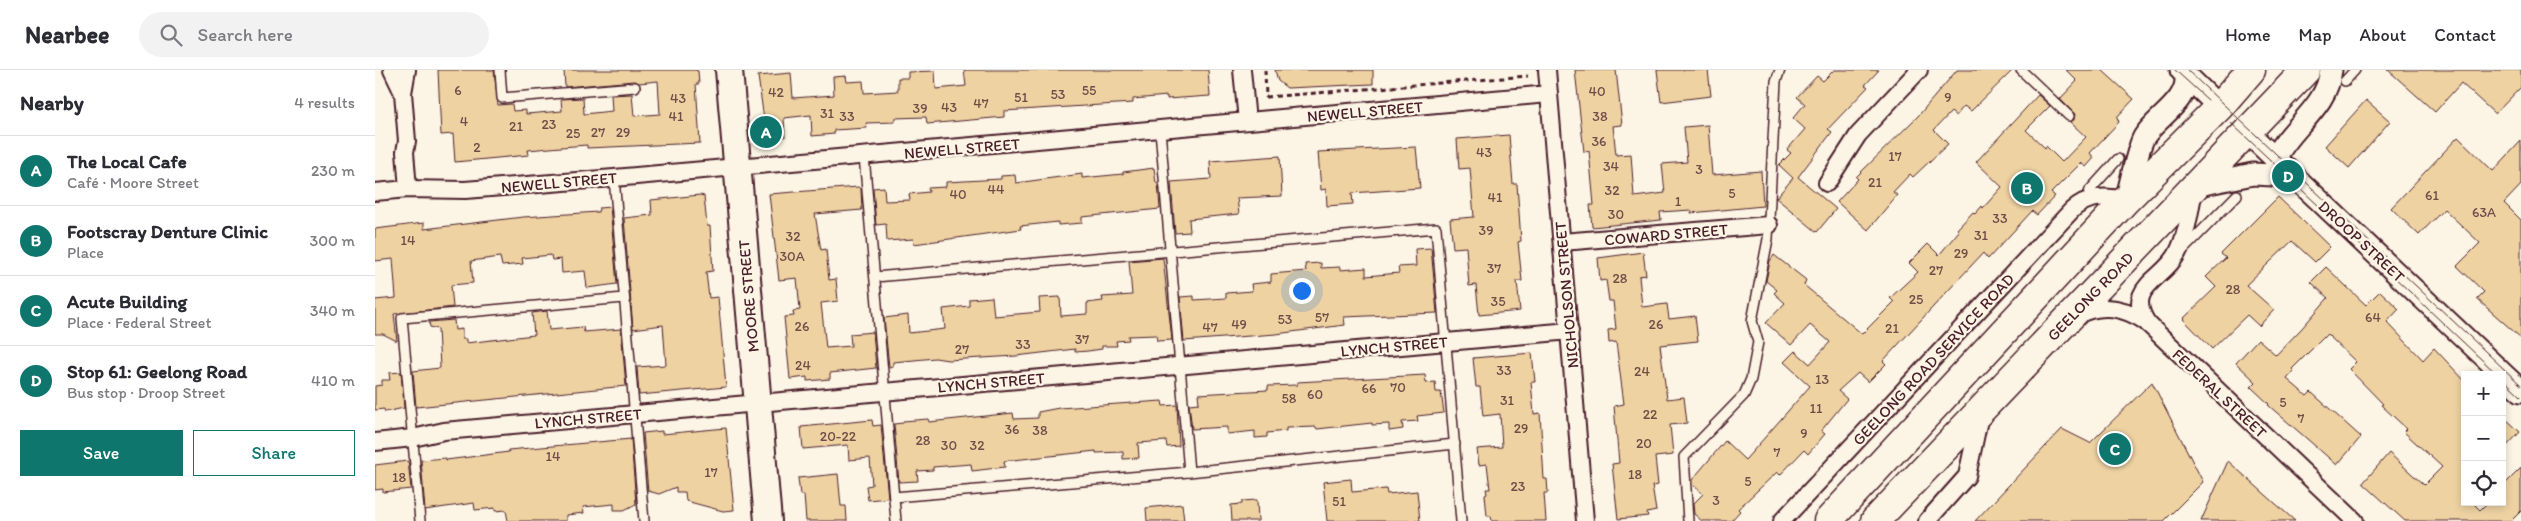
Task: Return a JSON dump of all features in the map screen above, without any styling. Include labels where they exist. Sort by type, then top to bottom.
[{"type":"highway","points":[[1828,521],[2126,200],[2219,106],[2251,70]]},
{"type":"highway","name":"GEELONG ROAD","points":[[1875,521],[2306,70]]},
{"type":"highway","name":"DROOP STREET","points":[[2219,106],[2246,132]]},
{"type":"main road","name":"MOORE STREET","points":[[729,70],[768,521]]},
{"type":"street","points":[[392,70],[403,93]]},
{"type":"street","points":[[407,70],[403,93],[408,189]]},
{"type":"street","points":[[1242,70],[1247,121]]},
{"type":"street","name":"NICHOLSON STREET","points":[[1547,70],[1585,521]]},
{"type":"street","points":[[1827,183],[1858,136],[1919,70]]},
{"type":"street","points":[[2087,200],[2108,197],[2126,200],[2141,143],[2184,91],[2183,73]]},
{"type":"street","name":"DROOP STREET","points":[[2183,73],[2219,106]]},
{"type":"street","points":[[2275,159],[2287,139],[2323,99],[2338,76]]},
{"type":"street","name":"NEWELL STREET","points":[[375,192],[408,189],[465,190],[614,178],[1549,94]]},
{"type":"street","name":"DROOP STREET","points":[[2246,132],[2521,391]]},
{"type":"street","points":[[2150,326],[2142,312],[2140,298],[2145,288],[2168,265],[2180,245],[2195,186],[2253,174],[2294,176]]},
{"type":"street","name":"GEELONG ROAD SERVICE ROAD","points":[[1782,521],[2072,210],[2087,200]]},
{"type":"street","name":"COWARD STREET","points":[[1562,242],[1769,225]]},
{"type":"street","name":"FEDERAL STREET","points":[[2068,320],[2092,309],[2113,308],[2129,313],[2150,326],[2355,521]]},
{"type":"street","name":"LYNCH STREET","points":[[375,442],[413,438],[444,431],[1570,331]]},
{"type":"street","points":[[1927,521],[1967,476],[1981,410]]},
{"type":"lane","points":[[500,70],[502,98],[635,87]]},
{"type":"lane","points":[[1688,521],[1684,457],[1741,399],[1749,386],[1758,342],[1752,321],[1769,225],[1776,81],[1780,70]]},
{"type":"lane","points":[[2021,70],[2069,116]]},
{"type":"lane","points":[[2338,76],[2355,70]]},
{"type":"lane","points":[[1160,130],[1189,472]]},
{"type":"lane","points":[[864,156],[896,521]]},
{"type":"lane","name":"GEELONG ROAD SERVICE ROAD","points":[[2087,200],[2090,190],[2118,159]]},
{"type":"lane","points":[[614,178],[644,521],[638,521]]},
{"type":"lane","points":[[2168,265],[2237,194]]},
{"type":"lane","points":[[875,277],[1436,228],[1461,521]]},
{"type":"lane","points":[[419,521],[402,318],[624,298]]},
{"type":"lane","points":[[894,497],[1189,472],[1455,444]]},
{"type":"path","points":[[1265,70],[1267,97],[1528,76]]},
{"type":"building","points":[[438,70],[494,70],[498,105],[512,104],[513,111],[526,110],[526,114],[562,111],[561,99],[583,98],[584,114],[612,111],[611,95],[632,94],[634,116],[660,114],[658,81],[639,83],[634,81],[565,87],[564,70],[695,70],[698,71],[699,84],[696,84],[700,143],[587,148],[587,145],[561,147],[528,150],[529,155],[455,162],[453,134],[441,135]]},
{"type":"building","points":[[964,70],[1208,70],[1210,96],[1167,99],[1167,96],[1133,99],[1133,103],[1004,111],[1004,117],[927,124],[926,117],[895,118],[895,122],[866,123],[867,128],[834,130],[834,134],[812,136],[811,115],[784,118],[785,137],[759,139],[758,121],[764,120],[758,76],[791,73],[793,98],[834,95],[833,77],[846,76],[847,82],[863,81],[864,93],[898,91],[898,78],[908,78],[908,72],[935,71],[936,89],[966,86]]},
{"type":"building","points":[[1275,70],[1373,70],[1373,84],[1287,88],[1278,81]]},
{"type":"building","points":[[1575,70],[1616,70],[1622,125],[1613,126],[1616,155],[1631,154],[1634,197],[1665,193],[1662,164],[1687,162],[1684,127],[1708,125],[1712,175],[1761,171],[1763,206],[1691,213],[1691,210],[1660,212],[1661,220],[1592,227],[1590,205],[1594,205],[1589,151],[1584,152]]},
{"type":"building","points":[[1657,70],[1708,70],[1711,96],[1661,102]]},
{"type":"building","points":[[1834,70],[1879,70],[1865,85],[1868,87],[1828,129],[1832,132],[1798,177],[1836,209],[1817,232],[1776,198],[1793,178],[1779,165],[1791,153],[1787,150],[1805,129],[1793,118],[1805,104],[1797,97],[1817,76],[1823,81]]},
{"type":"building","points":[[1957,70],[2013,70],[1971,111],[1964,106],[1956,116],[1951,112],[1934,130],[1948,144],[1913,177],[1910,174],[1893,192],[1897,195],[1868,230],[1837,202],[1858,179],[1856,177],[1918,116]]},
{"type":"building","points":[[2066,70],[2102,70],[2134,99],[2117,117],[2119,122],[2090,153],[2094,158],[2086,167],[2081,163],[2051,193],[2055,196],[2037,215],[2032,211],[1988,259],[1983,253],[1883,361],[1886,364],[1868,382],[1858,373],[1838,391],[1847,399],[1821,431],[1825,434],[1808,454],[1804,450],[1780,475],[1777,472],[1738,509],[1740,511],[1731,521],[1702,521],[1694,514],[1693,504],[1703,494],[1692,484],[1692,480],[1725,441],[1745,460],[1810,386],[1784,362],[1795,351],[1810,364],[1830,342],[1810,325],[1791,345],[1766,323],[1785,303],[1774,293],[1777,290],[1766,281],[1770,261],[1774,255],[1806,280],[1804,285],[1862,334],[1894,302],[1890,298],[1918,272],[1909,263],[1928,244],[1939,255],[1959,231],[1957,229],[1973,212],[1975,214],[1982,206],[1983,208],[2002,187],[1976,162],[2038,95],[2050,106],[2026,130],[2045,148],[2046,146],[2062,162],[2086,137],[2070,122],[2074,120],[2075,114],[2060,99],[2077,81]]},
{"type":"building","points":[[2388,70],[2521,70],[2521,87],[2495,114],[2461,83],[2435,112]]},
{"type":"building","points":[[2366,100],[2390,121],[2349,168],[2325,146]]},
{"type":"building","points":[[1509,135],[1513,184],[1517,184],[1521,241],[1518,242],[1522,281],[1517,281],[1520,311],[1479,315],[1476,285],[1469,286],[1466,247],[1453,248],[1450,219],[1474,217],[1470,168],[1459,169],[1457,139]]},
{"type":"building","points":[[2458,137],[2493,171],[2521,141],[2521,185],[2504,203],[2521,220],[2521,338],[2477,299],[2484,292],[2457,266],[2480,243],[2444,209],[2419,235],[2391,208]]},
{"type":"building","points":[[1416,147],[1420,188],[1352,193],[1353,204],[1327,206],[1326,189],[1321,190],[1318,152]]},
{"type":"building","points":[[1280,156],[1282,196],[1237,198],[1239,214],[1189,219],[1190,232],[1175,233],[1171,182],[1211,179],[1210,161]]},
{"type":"building","points":[[1154,168],[1156,183],[1158,183],[1160,209],[1082,217],[1082,223],[1058,225],[1058,222],[1020,226],[1021,229],[914,244],[913,239],[887,241],[886,224],[876,225],[873,188],[884,187],[885,201],[910,200],[909,194],[929,192],[928,188],[946,187],[946,182],[1001,179],[1001,176],[1015,175],[1016,183],[1082,174],[1082,178],[1123,174],[1123,172]]},
{"type":"building","points":[[858,187],[861,189],[862,210],[815,214],[821,250],[826,249],[829,280],[836,279],[838,301],[821,303],[826,348],[851,346],[850,334],[873,332],[876,368],[830,373],[830,379],[807,381],[807,377],[790,379],[784,317],[794,316],[793,311],[800,310],[797,278],[779,280],[769,194]]},
{"type":"building","points":[[704,196],[707,226],[710,226],[713,271],[706,272],[709,298],[718,297],[726,387],[639,395],[637,367],[666,365],[663,325],[633,329],[624,218],[652,215],[651,200]]},
{"type":"building","points":[[2278,197],[2330,247],[2315,262],[2292,241],[2246,285],[2274,310],[2259,326],[2247,315],[2212,349],[2183,319],[2216,287],[2206,277],[2226,258],[2221,254]]},
{"type":"building","points":[[610,207],[617,284],[587,288],[585,271],[562,273],[561,259],[552,260],[551,255],[522,258],[523,264],[502,266],[500,257],[471,261],[473,283],[451,285],[453,307],[394,314],[397,341],[383,334],[375,334],[375,300],[396,298],[393,259],[375,261],[375,229],[424,223],[424,229],[523,217],[598,212],[599,208]]},
{"type":"building","points":[[1431,248],[1437,313],[1344,317],[1345,325],[1276,334],[1184,341],[1180,297],[1194,296],[1194,300],[1226,298],[1226,293],[1252,291],[1251,284],[1271,282],[1271,274],[1306,271],[1305,264],[1321,263],[1321,268],[1340,267],[1340,270],[1366,268],[1366,276],[1399,273],[1398,267],[1416,266],[1415,249]]},
{"type":"building","points":[[1643,252],[1646,275],[1639,276],[1642,307],[1667,304],[1669,319],[1695,316],[1698,341],[1660,345],[1667,399],[1684,397],[1687,423],[1670,425],[1673,455],[1655,457],[1658,485],[1652,486],[1656,511],[1647,513],[1648,516],[1618,519],[1612,464],[1619,463],[1614,406],[1624,404],[1616,342],[1609,343],[1608,330],[1616,329],[1613,301],[1609,301],[1606,280],[1600,281],[1598,258]]},
{"type":"building","points":[[1163,258],[1172,340],[1157,341],[1156,335],[1128,336],[1129,340],[1116,341],[1117,346],[1102,346],[1102,349],[1088,351],[1075,352],[1075,349],[1016,356],[948,360],[935,358],[893,362],[893,366],[889,367],[884,318],[908,315],[909,333],[945,329],[943,309],[969,306],[969,299],[992,297],[994,316],[1040,312],[1039,298],[1060,297],[1061,316],[1087,314],[1087,303],[1103,301],[1102,297],[1132,295],[1129,261]]},
{"type":"building","points":[[2326,267],[2366,305],[2380,291],[2399,309],[2387,322],[2423,360],[2434,348],[2461,377],[2461,506],[2476,506],[2480,510],[2484,506],[2506,506],[2506,483],[2521,468],[2521,511],[2511,521],[2405,521],[2363,483],[2389,453],[2424,485],[2442,467],[2404,432],[2407,429],[2381,405],[2383,404],[2349,369],[2356,362],[2327,334],[2292,369],[2294,371],[2287,379],[2307,396],[2311,392],[2361,437],[2337,465],[2268,405],[2251,387],[2256,382],[2236,363],[2258,339],[2276,355],[2302,328],[2328,298],[2311,282]]},
{"type":"building","points":[[547,311],[549,330],[583,327],[584,332],[621,329],[626,386],[416,407],[413,371],[440,368],[438,329],[430,327],[429,322],[454,320],[455,330],[462,329],[462,339],[466,339],[466,343],[534,335],[532,313]]},
{"type":"building","points":[[1532,353],[1535,382],[1531,382],[1534,414],[1540,413],[1544,479],[1547,479],[1548,493],[1544,493],[1546,521],[1492,521],[1491,516],[1487,516],[1485,495],[1487,494],[1486,489],[1490,489],[1487,464],[1479,465],[1477,449],[1502,447],[1500,414],[1483,416],[1480,387],[1476,387],[1473,358]]},
{"type":"building","points":[[401,372],[404,408],[385,412],[384,409],[375,410],[375,386],[382,385],[382,380],[390,380],[389,373]]},
{"type":"building","points":[[1425,375],[1426,383],[1435,382],[1436,392],[1441,392],[1444,413],[1417,416],[1418,421],[1402,422],[1403,429],[1389,431],[1389,424],[1372,425],[1372,423],[1317,429],[1316,427],[1286,428],[1286,431],[1267,433],[1267,437],[1255,438],[1255,431],[1227,434],[1227,427],[1192,429],[1189,404],[1199,403],[1198,394],[1268,390],[1268,386],[1297,385],[1297,382]]},
{"type":"building","points":[[2152,382],[2203,482],[2164,521],[1975,521],[2062,429],[2090,443]]},
{"type":"building","points":[[1162,401],[1163,406],[1177,405],[1179,446],[1167,447],[1166,441],[1138,443],[1139,458],[1123,459],[1123,452],[1096,453],[1096,451],[1004,461],[1005,467],[972,471],[971,464],[933,467],[933,470],[917,471],[918,481],[899,482],[894,424],[903,423],[903,421],[928,419],[929,422],[1013,413],[1014,419],[1038,418],[1038,412],[1059,408]]},
{"type":"building","points":[[2506,419],[2520,432],[2506,447]]},
{"type":"building","points":[[872,420],[873,426],[881,425],[888,498],[868,500],[866,486],[872,485],[870,458],[849,460],[848,445],[803,449],[801,427]]},
{"type":"building","points":[[726,428],[734,510],[723,511],[686,501],[685,492],[676,492],[676,487],[659,494],[648,491],[643,433],[662,431],[662,434]]},
{"type":"building","points":[[631,439],[636,504],[624,510],[614,510],[614,504],[583,507],[584,513],[566,515],[566,521],[508,521],[506,510],[495,511],[495,508],[475,510],[474,503],[425,510],[421,460],[446,458],[446,460],[509,452],[508,450]]},
{"type":"building","points":[[408,461],[411,489],[383,492],[383,489],[375,490],[375,465]]},
{"type":"building","points":[[2228,461],[2295,521],[2201,521]]},
{"type":"building","points":[[838,474],[841,506],[846,506],[847,521],[806,521],[804,495],[800,495],[798,478]]},
{"type":"building","points":[[1351,479],[1352,492],[1386,489],[1387,494],[1417,491],[1420,521],[1327,521],[1323,482]]},
{"type":"building","points":[[1257,500],[1258,521],[1232,521],[1231,505],[1242,504],[1242,501]]},
{"type":"building","points":[[1182,504],[1184,521],[1147,521],[1146,508]]},
{"type":"tram line","points":[[2175,70],[2208,100]]},
{"type":"tram line","points":[[2187,70],[2521,385]]},
{"type":"tram line","points":[[2231,123],[2494,371]]},
{"type":"tram line","points":[[2506,382],[2521,396]]},
{"type":"place","name":"The Local Cafe","points":[[766,132]]},
{"type":"place","name":"Stop 61: Geelong Road","points":[[2288,176]]},
{"type":"place","name":"Footscray Denture Clinic","points":[[2027,188]]},
{"type":"place","name":"Acute Building","points":[[2115,449]]}]
